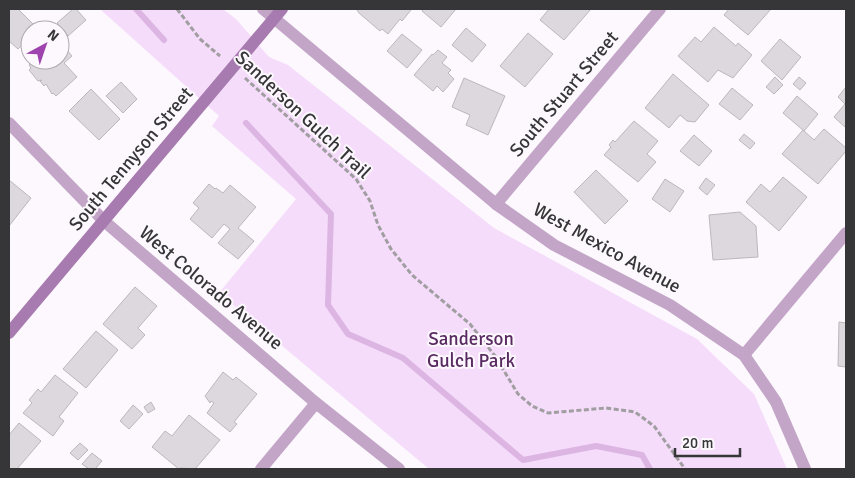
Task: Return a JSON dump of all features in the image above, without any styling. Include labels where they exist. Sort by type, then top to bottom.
[{"type":"street","name":"West Mexico Avenue","points":[[263,9],[278,14],[496,204],[554,245],[670,305],[744,355],[776,402],[805,469]]},
{"type":"street","name":"South Stuart Street","points":[[496,204],[660,9]]},
{"type":"street","name":"South Tennyson Street","points":[[9,333],[232,66],[278,14]]},
{"type":"street","name":"West Colorado Avenue","points":[[9,123],[104,221],[316,403],[399,469]]},
{"type":"street","points":[[744,355],[846,233]]},
{"type":"street","points":[[261,469],[316,403]]},
{"type":"path","name":"Sanderson Gulch Trail","points":[[176,9],[200,39],[356,179],[370,201],[378,225],[391,248],[412,275],[470,324],[495,356],[518,394],[532,406],[548,413],[606,408],[635,412],[654,426],[685,469]]},
{"type":"green space","name":"Sanderson Gulch Park","points":[[100,9],[223,9],[236,19],[269,57],[288,65],[494,228],[697,339],[754,394],[787,469],[429,469],[219,293],[296,199],[212,126],[219,116]]},
{"type":"building","points":[[9,9],[18,9],[29,20],[20,20],[20,47],[18,49],[9,41]]},
{"type":"building","points":[[73,9],[76,9],[86,20],[70,34],[70,20],[60,20]]},
{"type":"building","points":[[358,9],[411,10],[402,21],[400,19],[388,34],[382,29],[380,31],[359,13]]},
{"type":"building","points":[[423,9],[456,9],[441,27],[422,11]]},
{"type":"building","points":[[549,9],[591,9],[564,40],[540,20]]},
{"type":"building","points":[[729,9],[771,9],[748,35],[724,15]]},
{"type":"building","points":[[714,27],[736,46],[738,43],[752,55],[733,78],[718,70],[708,82],[678,56],[695,37],[701,42]]},
{"type":"building","points":[[466,28],[486,45],[472,62],[452,45]]},
{"type":"building","points":[[528,33],[553,54],[525,87],[500,66]]},
{"type":"building","points":[[402,34],[422,50],[407,68],[387,51]]},
{"type":"building","points":[[780,39],[801,57],[782,80],[761,61]]},
{"type":"building","points":[[438,50],[447,57],[442,63],[451,70],[448,73],[454,79],[443,92],[437,86],[433,91],[414,75],[432,54]]},
{"type":"building","points":[[70,69],[77,77],[56,96],[52,94],[46,84],[44,86],[40,81],[42,80],[38,81],[29,70]]},
{"type":"building","points":[[673,74],[709,105],[695,122],[687,121],[680,115],[669,128],[645,108]]},
{"type":"building","points":[[775,77],[783,85],[774,94],[766,87]]},
{"type":"building","points":[[799,77],[806,83],[800,90],[793,84]]},
{"type":"building","points":[[464,78],[505,96],[488,135],[466,125],[470,115],[452,107]]},
{"type":"building","points":[[121,82],[137,99],[123,113],[106,96]]},
{"type":"building","points":[[846,87],[846,128],[834,117],[845,104],[838,97]]},
{"type":"building","points":[[732,88],[753,105],[740,120],[719,104]]},
{"type":"building","points":[[91,89],[120,119],[99,140],[69,111]]},
{"type":"building","points":[[797,96],[818,114],[804,131],[783,113]]},
{"type":"building","points":[[634,121],[658,141],[647,154],[656,162],[638,182],[604,155],[611,147],[609,145],[613,140],[615,142]]},
{"type":"building","points":[[824,129],[846,148],[846,151],[818,184],[782,154],[803,130],[814,140]]},
{"type":"building","points":[[744,134],[755,143],[750,149],[739,140]]},
{"type":"building","points":[[694,135],[712,151],[699,166],[680,151]]},
{"type":"building","points":[[596,170],[628,201],[605,224],[574,192]]},
{"type":"building","points":[[783,177],[807,197],[779,231],[746,202],[761,184],[770,192]]},
{"type":"building","points":[[706,178],[715,185],[707,195],[699,188]]},
{"type":"building","points":[[665,179],[684,191],[670,212],[652,199]]},
{"type":"building","points":[[9,180],[31,198],[9,226]]},
{"type":"building","points":[[209,184],[223,193],[230,185],[256,207],[238,228],[254,241],[238,259],[218,243],[230,229],[224,224],[212,238],[190,219],[199,208],[193,203]]},
{"type":"building","points":[[740,212],[756,226],[758,257],[713,260],[709,215]]},
{"type":"building","points":[[135,287],[157,306],[138,328],[145,335],[132,349],[103,324]]},
{"type":"building","points":[[839,322],[846,323],[846,367],[838,366]]},
{"type":"building","points":[[96,331],[118,350],[86,388],[63,369]]},
{"type":"building","points":[[223,372],[233,380],[236,377],[257,394],[234,422],[237,424],[230,432],[207,413],[214,403],[211,401],[210,403],[205,396]]},
{"type":"building","points":[[55,375],[78,393],[59,417],[64,421],[53,436],[23,413],[32,403],[29,400],[38,389],[41,392]]},
{"type":"building","points":[[151,402],[155,409],[148,413],[144,407]]},
{"type":"building","points":[[133,405],[143,414],[129,429],[120,421]]},
{"type":"building","points":[[189,415],[220,440],[195,469],[179,469],[152,447],[165,431],[172,436]]},
{"type":"building","points":[[19,423],[41,441],[17,469],[9,469],[9,435]]},
{"type":"building","points":[[80,443],[88,450],[78,460],[70,453]]},
{"type":"building","points":[[92,453],[102,461],[95,469],[89,469],[82,464]]},
{"type":"waterway","points":[[136,9],[164,40]]},
{"type":"waterway","points":[[246,123],[331,214],[328,305],[348,334],[403,358],[523,460],[596,446],[642,455],[650,469]]}]
